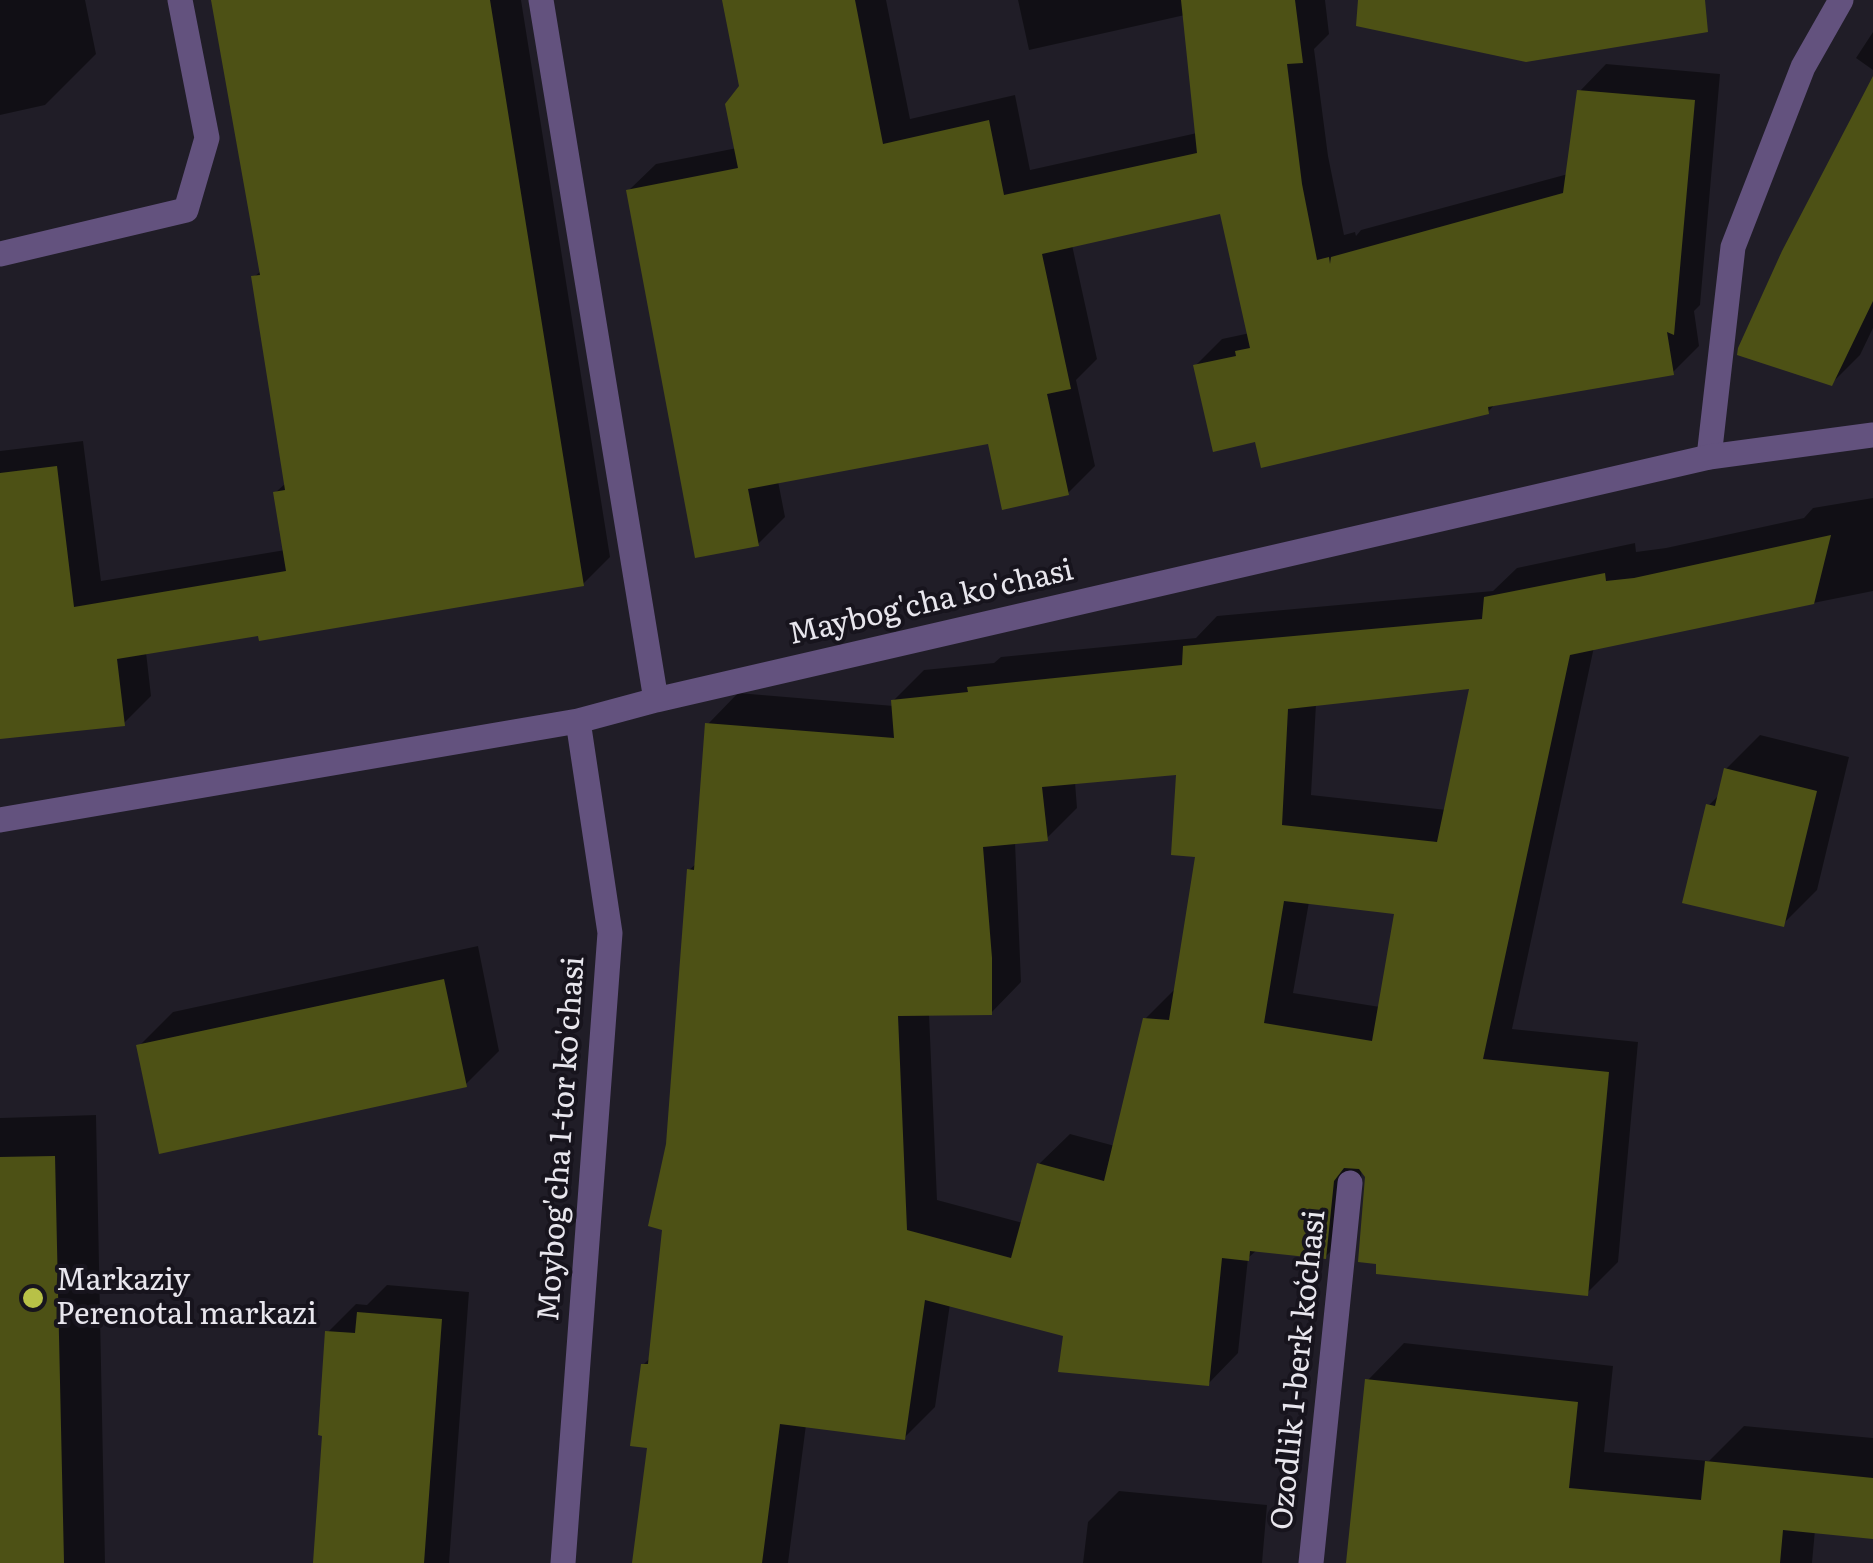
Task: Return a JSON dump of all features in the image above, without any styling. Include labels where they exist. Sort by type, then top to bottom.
[{"type":"street","points":[[0,254],[186,210],[207,138],[180,0]]},
{"type":"street","points":[[541,0],[656,700]]},
{"type":"street","points":[[1709,457],[1733,247],[1803,66],[1841,0]]},
{"type":"street","name":"Maybog'cha ko'chasi","points":[[0,820],[578,721],[1709,457],[1873,435]]},
{"type":"street","name":"Moybog'cha 1-tor ko'chasi","points":[[563,1563],[610,933],[578,721]]},
{"type":"street","name":"Ozodlik 1-berk koʻchasi","points":[[1312,1563],[1350,1183]]},
{"type":"building","points":[[211,0],[490,0],[584,586],[259,641],[258,636],[117,659],[125,726],[0,739],[0,473],[57,466],[74,607],[286,571],[273,492],[285,490],[251,276],[260,275]]},
{"type":"building","points":[[722,0],[855,0],[883,144],[989,120],[1004,195],[1197,153],[1181,0],[1295,0],[1303,63],[1287,64],[1302,184],[1317,260],[1329,257],[1330,264],[1331,257],[1563,193],[1577,90],[1695,100],[1674,335],[1667,332],[1674,375],[1488,407],[1489,414],[1261,468],[1255,442],[1213,452],[1193,365],[1236,356],[1235,351],[1250,348],[1220,214],[1042,254],[1071,389],[1047,394],[1069,495],[1002,510],[988,444],[748,489],[759,546],[695,558],[626,190],[738,168],[725,104],[739,86]]},
{"type":"building","points":[[1358,0],[1705,0],[1708,32],[1526,62],[1356,26]]},
{"type":"building","points":[[1873,76],[1873,301],[1832,386],[1737,355],[1782,251]]},
{"type":"building","points":[[1831,535],[1814,604],[1570,655],[1483,1059],[1609,1072],[1588,1296],[1376,1274],[1376,1264],[1358,1262],[1365,1177],[1359,1169],[1344,1168],[1334,1181],[1326,1259],[1250,1251],[1249,1261],[1222,1258],[1209,1386],[1058,1372],[1063,1336],[925,1300],[905,1440],[780,1424],[762,1563],[632,1563],[647,1448],[630,1446],[641,1364],[648,1364],[662,1230],[648,1226],[666,1144],[687,869],[694,870],[705,723],[894,738],[891,700],[968,692],[967,687],[1182,665],[1183,646],[1482,619],[1484,597],[1605,573],[1606,581]],"holes":[[[1469,689],[1437,842],[1282,825],[1288,709]],[[1176,775],[1171,855],[1195,857],[1169,1020],[1143,1018],[1104,1181],[1037,1163],[1011,1258],[907,1230],[898,1016],[992,1015],[992,958],[983,847],[1048,841],[1042,787]],[[1284,901],[1394,914],[1372,1041],[1264,1023]]]},
{"type":"building","points":[[1724,768],[1817,791],[1784,927],[1682,903],[1706,804],[1715,806]]},
{"type":"building","points":[[444,979],[467,1087],[159,1154],[136,1045]]},
{"type":"building","name":"Markaziy Perenotal markazi","points":[[55,1156],[64,1563],[0,1563],[0,1157]]},
{"type":"building","points":[[357,1312],[442,1319],[424,1563],[313,1563],[325,1331],[355,1333]]},
{"type":"building","points":[[1365,1379],[1578,1402],[1569,1488],[1701,1500],[1705,1461],[1873,1478],[1873,1539],[1783,1530],[1780,1563],[1346,1563]]},
{"type":"place","name":"Markaziy Perenotal markazi","points":[[33,1298]]}]
